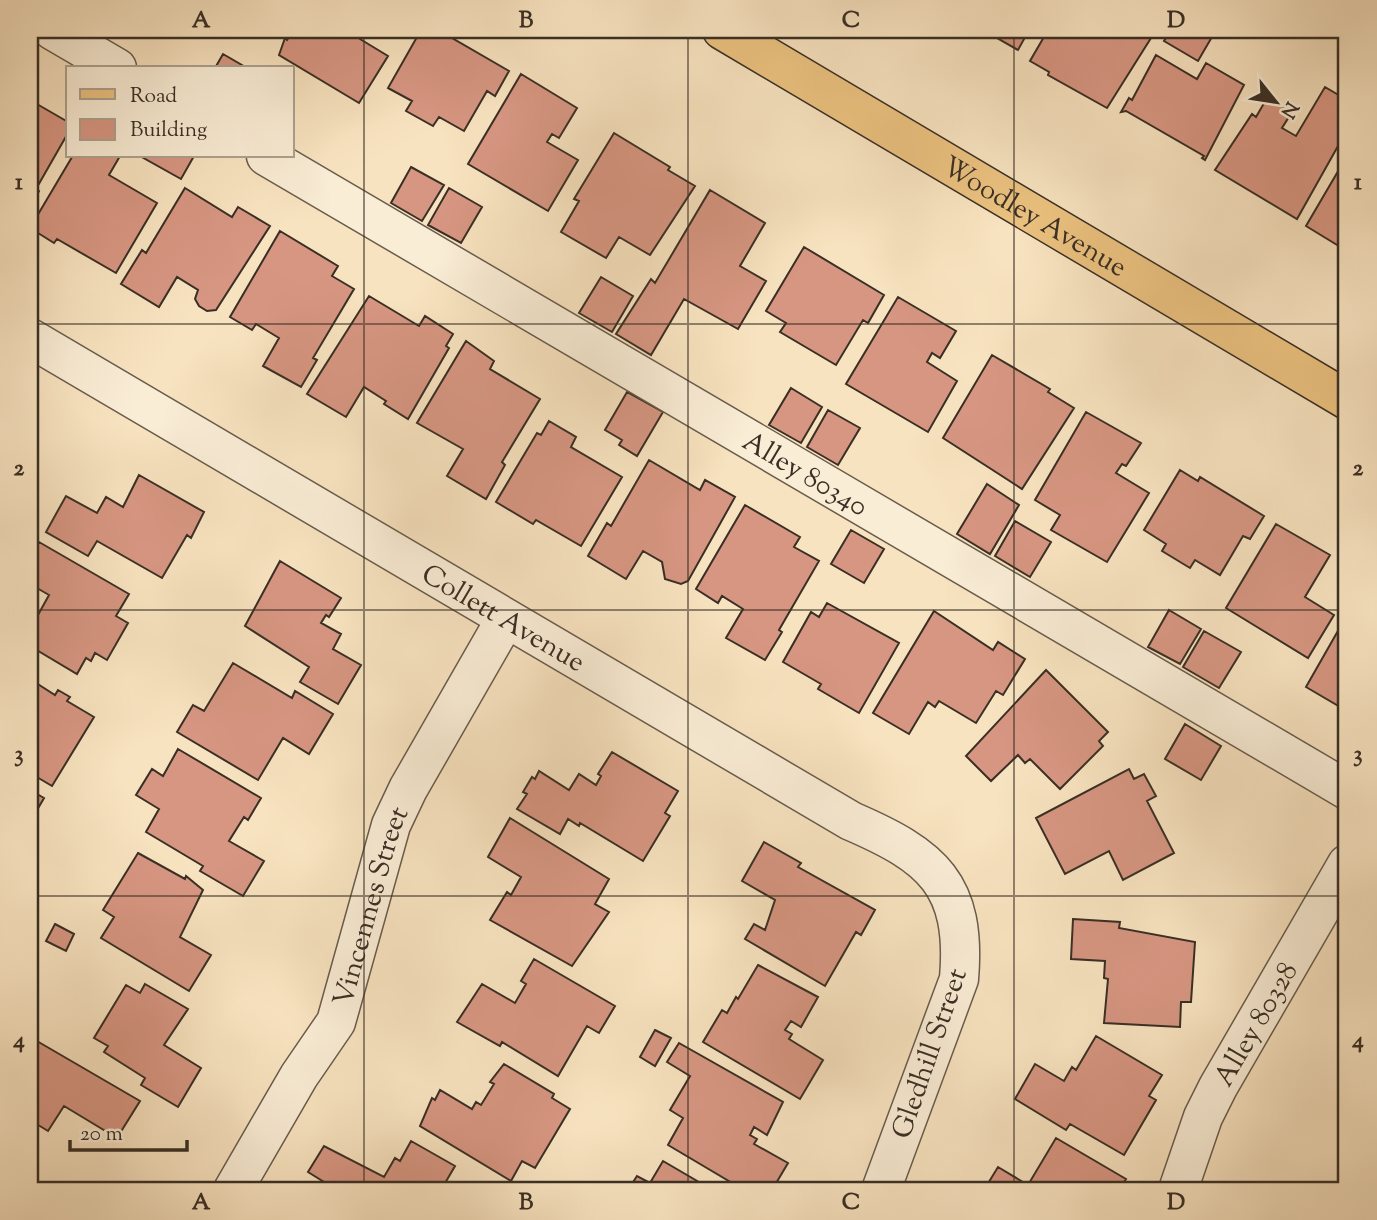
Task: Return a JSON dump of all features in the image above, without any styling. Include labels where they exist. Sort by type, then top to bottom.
[{"type":"main road","name":"Woodley Avenue","points":[[722,30],[1347,400]]},
{"type":"street","points":[[51,30],[114,66]]},
{"type":"street","name":"Alley 80340","points":[[269,158],[1347,790]]},
{"type":"street","name":"Collett Avenue","points":[[32,345],[851,821],[894,839],[930,866],[945,887],[957,915]]},
{"type":"street","name":"Vincennes Street","points":[[233,1190],[299,1076],[337,1022],[391,825],[408,789],[505,620]]},
{"type":"street","name":"Alley 80328","points":[[1178,1190],[1203,1117],[1218,1087],[1347,864]]},
{"type":"street","name":"Gledhill Street","points":[[881,1190],[959,979],[962,945],[957,915]]},
{"type":"building","points":[[294,30],[365,30],[360,39],[388,56],[359,103],[279,55],[285,38],[287,40]]},
{"type":"building","points":[[421,30],[436,34],[438,30],[509,71],[495,96],[487,91],[464,131],[439,117],[433,126],[406,111],[412,101],[388,88]]},
{"type":"building","points":[[983,30],[1029,30],[1018,50]]},
{"type":"building","points":[[1048,30],[1156,30],[1107,108],[1048,75],[1049,72],[1030,61]]},
{"type":"building","points":[[1171,30],[1216,30],[1198,61],[1164,41]]},
{"type":"building","points":[[223,54],[244,66],[216,66]]},
{"type":"building","points":[[1156,55],[1197,79],[1206,63],[1244,85],[1205,160],[1202,158],[1204,156],[1126,111],[1121,112],[1129,98],[1132,100]]},
{"type":"building","points":[[521,74],[577,108],[559,138],[552,134],[547,142],[578,160],[548,211],[468,164]]},
{"type":"building","points":[[1325,87],[1347,100],[1347,130],[1297,219],[1215,170],[1252,114],[1256,117],[1267,98],[1292,112],[1282,128],[1296,136]]},
{"type":"building","points":[[30,100],[66,121],[66,136],[36,189],[39,191],[30,208]]},
{"type":"building","points":[[614,133],[670,167],[668,170],[695,186],[650,255],[619,237],[606,258],[561,232],[579,201],[574,199]]},
{"type":"building","points":[[1347,156],[1347,251],[1306,226]]},
{"type":"building","points":[[71,158],[119,158],[109,175],[157,203],[116,273],[57,239],[54,243],[30,228]]},
{"type":"building","points":[[144,158],[193,158],[181,179]]},
{"type":"building","points":[[411,167],[444,185],[422,221],[391,203]]},
{"type":"building","points":[[185,188],[232,217],[238,207],[270,226],[216,310],[207,311],[199,306],[195,299],[198,290],[177,277],[159,307],[121,284],[142,250],[146,253]]},
{"type":"building","points":[[449,188],[482,207],[461,243],[428,225]]},
{"type":"building","points":[[710,190],[765,223],[740,266],[766,281],[738,329],[684,299],[651,355],[616,334],[651,279],[655,283]]},
{"type":"building","points":[[280,231],[338,266],[332,276],[354,289],[313,358],[317,360],[301,387],[263,366],[279,338],[256,324],[252,330],[230,317]]},
{"type":"building","points":[[804,247],[884,295],[868,323],[863,320],[836,365],[780,332],[786,323],[766,311]]},
{"type":"building","points":[[601,277],[633,296],[612,332],[579,313]]},
{"type":"building","points":[[369,296],[419,326],[425,316],[453,334],[446,346],[449,348],[408,419],[364,387],[346,417],[307,394]]},
{"type":"building","points":[[898,297],[956,331],[940,358],[932,353],[927,362],[957,381],[928,432],[846,384]]},
{"type":"building","points":[[466,341],[494,361],[490,369],[540,399],[502,462],[505,465],[486,499],[447,476],[463,449],[417,423]]},
{"type":"building","points":[[992,355],[1050,389],[1048,392],[1074,408],[1022,489],[943,438]]},
{"type":"building","points":[[791,388],[822,407],[801,443],[769,425]]},
{"type":"building","points":[[627,392],[663,412],[637,456],[619,445],[622,440],[605,430]]},
{"type":"building","points":[[828,410],[860,428],[838,465],[807,447]]},
{"type":"building","points":[[1086,412],[1141,443],[1126,466],[1122,464],[1116,473],[1149,493],[1107,562],[1051,530],[1060,515],[1035,500]]},
{"type":"building","points":[[549,421],[576,437],[571,447],[622,477],[581,546],[536,520],[533,524],[496,502],[537,433],[541,435]]},
{"type":"building","points":[[649,460],[700,490],[705,480],[735,497],[688,581],[681,584],[665,579],[662,562],[643,551],[626,579],[588,556],[607,523],[611,526]]},
{"type":"building","points":[[1180,470],[1198,481],[1200,477],[1264,516],[1250,539],[1243,536],[1220,575],[1195,560],[1190,568],[1162,551],[1166,544],[1144,530]]},
{"type":"building","points":[[139,475],[204,512],[191,538],[187,535],[162,578],[97,541],[88,556],[46,532],[66,496],[97,513],[106,497],[123,507]]},
{"type":"building","points":[[987,484],[1019,505],[990,554],[957,534]]},
{"type":"building","points":[[745,505],[800,537],[794,547],[819,561],[765,660],[726,638],[743,609],[722,596],[718,603],[696,589]]},
{"type":"building","points":[[1015,521],[1051,542],[1030,577],[995,556]]},
{"type":"building","points":[[1276,524],[1330,555],[1305,597],[1334,615],[1308,658],[1226,608]]},
{"type":"building","points":[[851,530],[884,549],[864,583],[831,564]]},
{"type":"building","points":[[39,542],[129,594],[116,616],[128,623],[107,660],[95,653],[91,661],[86,658],[77,674],[30,646],[33,624],[49,595],[30,584],[30,558]]},
{"type":"building","points":[[280,561],[341,598],[329,617],[326,615],[321,623],[341,634],[333,649],[361,665],[338,704],[300,682],[309,667],[245,626]]},
{"type":"building","points":[[827,603],[899,643],[859,713],[818,689],[821,684],[783,662],[811,612],[819,617]]},
{"type":"building","points":[[1169,610],[1201,629],[1180,664],[1148,647]]},
{"type":"building","points":[[934,611],[993,650],[998,642],[1025,659],[1003,695],[996,691],[976,723],[939,701],[935,707],[928,702],[909,734],[873,713]]},
{"type":"building","points":[[1347,615],[1347,711],[1306,687]]},
{"type":"building","points":[[1204,631],[1241,652],[1219,688],[1183,667]]},
{"type":"building","points":[[233,663],[292,698],[295,691],[333,714],[309,754],[283,738],[258,780],[177,732],[193,705],[204,711]]},
{"type":"building","points":[[1046,670],[1108,732],[1099,741],[1103,746],[1060,789],[1030,759],[1025,763],[1018,755],[991,781],[966,756]]},
{"type":"building","points":[[30,679],[55,695],[58,690],[70,697],[67,701],[94,717],[52,786],[30,773]]},
{"type":"building","points":[[1185,724],[1221,746],[1201,780],[1165,759]]},
{"type":"building","points":[[178,749],[261,798],[248,820],[244,817],[229,841],[264,861],[243,896],[200,871],[203,866],[146,832],[159,809],[136,795],[152,769],[163,776]]},
{"type":"building","points":[[612,752],[678,791],[665,813],[670,816],[643,861],[580,823],[579,826],[568,819],[560,834],[517,809],[527,794],[523,792],[539,771],[569,790],[579,774],[596,785],[601,776],[598,774]]},
{"type":"building","points":[[1129,769],[1134,779],[1144,774],[1156,796],[1147,801],[1174,853],[1123,880],[1109,851],[1065,874],[1036,818]]},
{"type":"building","points":[[30,790],[44,798],[30,822]]},
{"type":"building","points":[[510,818],[609,879],[595,904],[609,912],[572,966],[490,920],[507,892],[511,895],[521,877],[488,857]]},
{"type":"building","points":[[764,842],[801,863],[798,867],[875,910],[861,935],[856,932],[825,986],[745,939],[754,924],[765,930],[775,900],[742,881]]},
{"type":"building","points":[[138,853],[185,879],[186,876],[203,890],[180,937],[211,955],[189,991],[101,938],[114,917],[103,910]]},
{"type":"building","points":[[1073,919],[1120,922],[1119,928],[1195,942],[1191,1002],[1181,1002],[1180,1027],[1104,1023],[1108,979],[1104,978],[1105,961],[1071,959]]},
{"type":"building","points":[[55,924],[74,934],[66,951],[46,941]]},
{"type":"building","points":[[534,959],[615,1006],[599,1033],[587,1026],[558,1076],[502,1042],[500,1046],[457,1022],[482,984],[515,1003],[526,984],[521,981]]},
{"type":"building","points":[[758,965],[818,997],[801,1027],[791,1021],[785,1030],[792,1034],[789,1039],[823,1060],[800,1099],[703,1042],[722,1010],[727,1013],[736,997],[738,999]]},
{"type":"building","points":[[145,984],[188,1009],[164,1045],[201,1068],[178,1107],[141,1085],[145,1078],[104,1052],[108,1046],[94,1038],[126,985],[140,993]]},
{"type":"building","points":[[655,1030],[671,1038],[655,1066],[640,1057]]},
{"type":"building","points":[[1096,1036],[1162,1075],[1149,1096],[1156,1100],[1124,1155],[1070,1124],[1066,1130],[1015,1099],[1035,1064],[1064,1081],[1072,1067],[1076,1070]]},
{"type":"building","points":[[30,1037],[140,1101],[117,1138],[64,1106],[48,1131],[30,1120]]},
{"type":"building","points":[[679,1043],[783,1102],[767,1135],[754,1127],[750,1135],[757,1139],[754,1144],[788,1163],[772,1190],[744,1190],[668,1145],[683,1118],[670,1110],[690,1076],[667,1062]]},
{"type":"building","points":[[504,1064],[554,1094],[552,1098],[570,1109],[535,1168],[522,1161],[511,1181],[420,1126],[432,1098],[435,1100],[440,1090],[472,1109],[476,1102],[481,1105],[494,1084],[490,1082]]},
{"type":"building","points":[[1056,1138],[1126,1179],[1119,1190],[984,1190],[998,1167],[1028,1185]]},
{"type":"building","points":[[411,1141],[455,1166],[441,1190],[337,1190],[308,1172],[324,1146],[384,1177],[395,1158],[400,1161]]},
{"type":"building","points":[[663,1161],[711,1189],[713,1187],[719,1190],[628,1190],[637,1176],[650,1183]]}]
